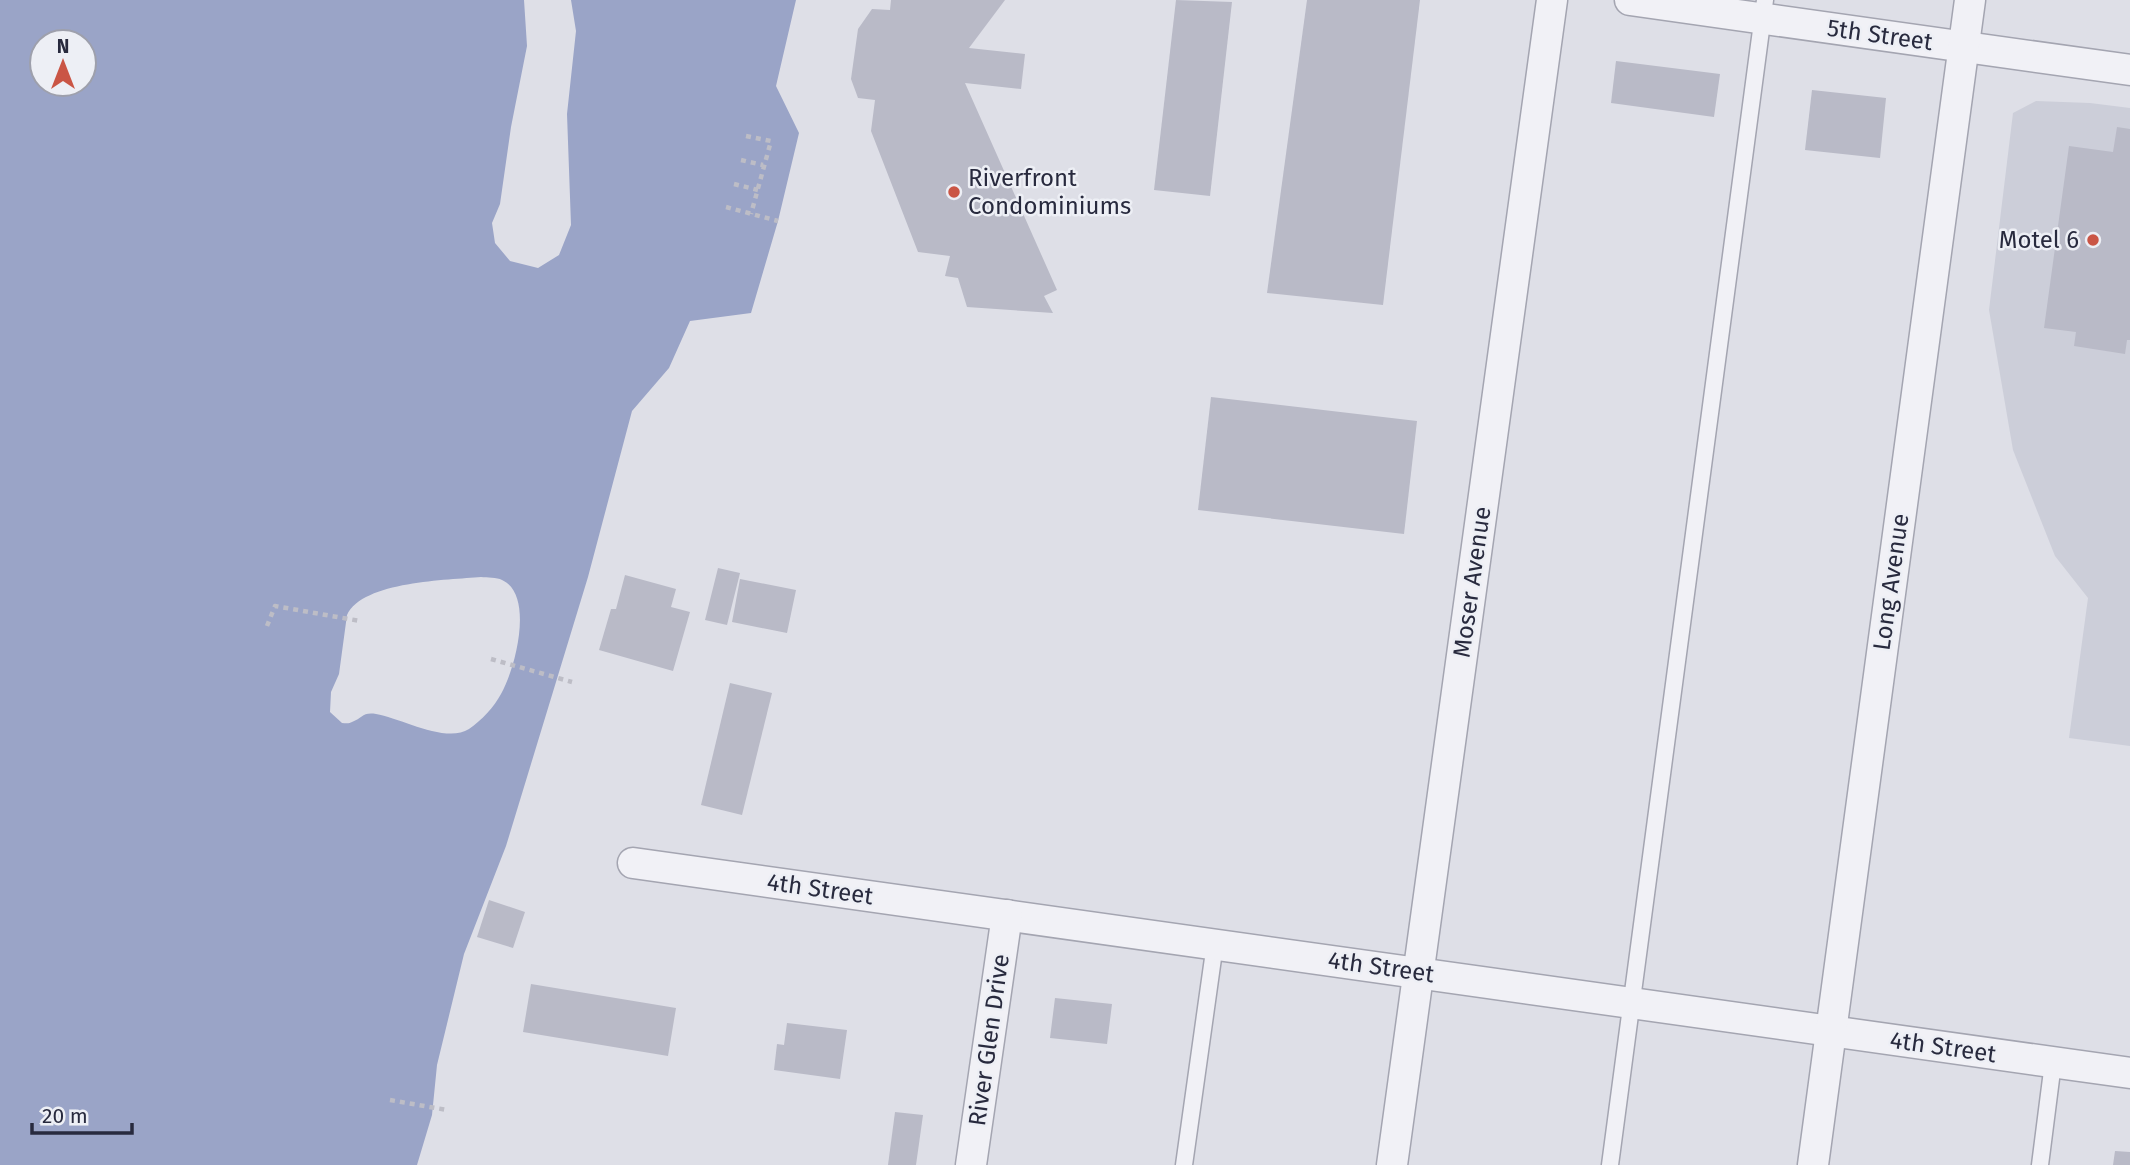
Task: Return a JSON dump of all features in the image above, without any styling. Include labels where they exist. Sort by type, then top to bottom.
[{"type":"street","name":"Moser Avenue","points":[[1392,1165],[1552,0]]},
{"type":"street","name":"5th Street","points":[[1630,0],[1764,9],[1964,47],[2130,70]]},
{"type":"street","name":"Long Avenue","points":[[1813,1165],[1970,0]]},
{"type":"street","name":"4th Street","points":[[633,863],[2130,1073]]},
{"type":"street","name":"River Glen Drive","points":[[971,1165],[1007,915]]},
{"type":"lane","points":[[1610,1165],[1764,9]]},
{"type":"lane","points":[[1184,1165],[1215,944]]},
{"type":"lane","points":[[2040,1165],[2053,1063]]},
{"type":"path","points":[[746,136],[771,141],[751,214]]},
{"type":"path","points":[[741,160],[763,165]]},
{"type":"path","points":[[734,184],[758,190]]},
{"type":"path","points":[[726,207],[778,221]]},
{"type":"path","points":[[267,626],[275,606],[360,621]]},
{"type":"path","points":[[491,659],[572,682]]},
{"type":"path","points":[[390,1100],[447,1110]]},
{"type":"shaded area","points":[[2036,101],[2130,108],[2130,746],[2069,738],[2088,598],[2055,556],[2013,450],[1989,310],[2013,113]]},
{"type":"water","points":[[0,0],[524,0],[527,46],[511,127],[500,204],[492,223],[495,243],[510,261],[538,268],[559,255],[571,225],[567,114],[576,31],[571,0],[796,0],[776,86],[799,133],[778,221],[751,313],[690,321],[669,368],[632,411],[588,577],[506,846],[464,954],[437,1065],[432,1115],[417,1165],[0,1165]],"holes":[[[481,577],[500,579],[512,588],[518,601],[519,634],[512,668],[501,694],[478,722],[469,729],[448,734],[376,714],[368,714],[351,723],[342,723],[330,712],[331,692],[339,674],[347,615],[356,604],[370,595],[408,584]]]},
{"type":"building","name":"Riverfront Condominiums","points":[[891,0],[1005,0],[969,48],[1025,54],[1021,89],[965,83],[1057,290],[1044,296],[1053,313],[967,307],[958,278],[945,276],[950,256],[918,252],[871,131],[875,100],[858,98],[851,79],[858,29],[872,9],[890,10]]},
{"type":"building","points":[[1176,0],[1232,2],[1210,196],[1154,190]]},
{"type":"building","points":[[1307,0],[1420,0],[1383,305],[1267,293]]},
{"type":"building","points":[[1616,61],[1720,74],[1714,117],[1611,103]]},
{"type":"building","points":[[1812,90],[1886,98],[1880,158],[1805,150]]},
{"type":"building","name":"Motel 6","points":[[2117,127],[2130,129],[2130,340],[2127,340],[2125,354],[2074,346],[2076,332],[2044,328],[2069,146],[2113,152]]},
{"type":"building","points":[[1211,397],[1417,421],[1404,534],[1198,510]]},
{"type":"building","points":[[718,568],[740,573],[727,625],[705,620]]},
{"type":"building","points":[[625,575],[676,589],[671,607],[690,612],[673,671],[599,650],[611,609],[616,609]]},
{"type":"building","points":[[740,579],[796,590],[787,633],[732,622]]},
{"type":"building","points":[[730,683],[772,693],[742,815],[701,805]]},
{"type":"building","points":[[489,900],[525,912],[513,948],[477,937]]},
{"type":"building","points":[[531,984],[676,1008],[668,1056],[523,1032]]},
{"type":"building","points":[[1055,998],[1112,1004],[1107,1044],[1050,1038]]},
{"type":"building","points":[[787,1023],[847,1030],[840,1079],[774,1070],[777,1044],[784,1045]]},
{"type":"building","points":[[895,1112],[923,1115],[916,1165],[888,1165]]},
{"type":"building","points":[[2115,1151],[2130,1152],[2130,1165],[2113,1165]]},
{"type":"place","name":"Riverfront Condominiums","points":[[954,192]]},
{"type":"place","name":"Motel 6","points":[[2093,240]]}]
